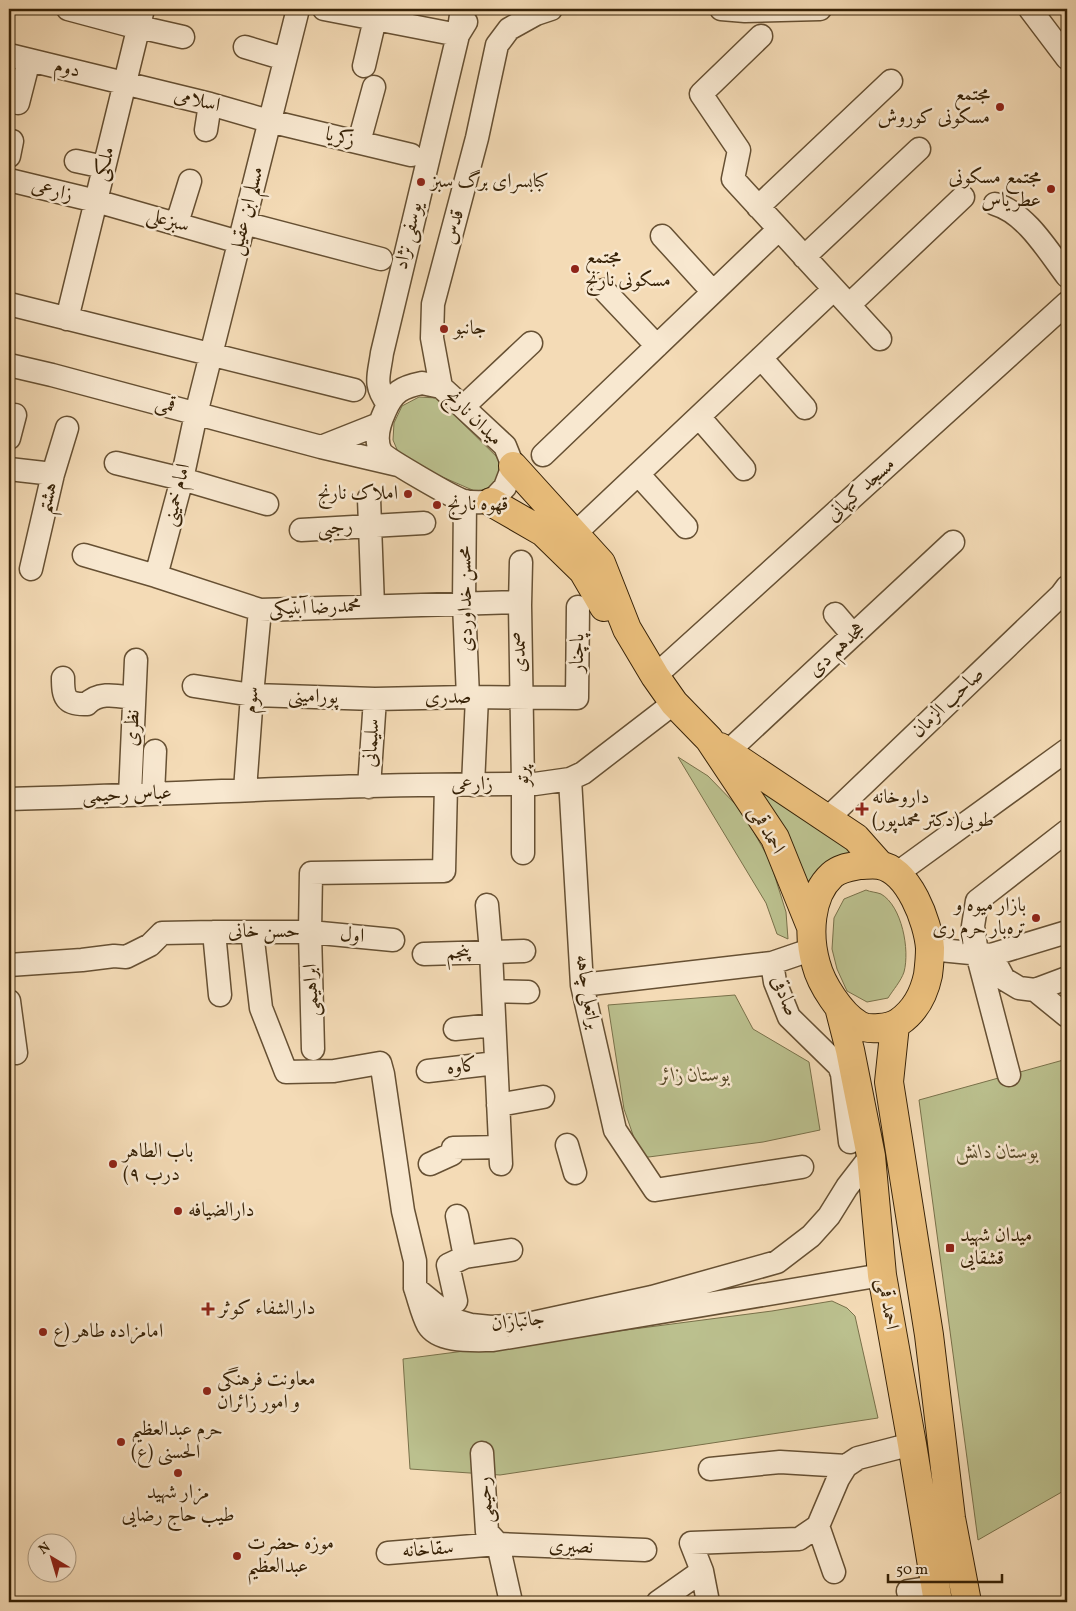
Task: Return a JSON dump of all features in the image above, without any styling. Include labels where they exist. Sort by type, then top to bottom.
[{"type":"main road","points":[[513,466],[601,563],[627,629]]},
{"type":"main road","points":[[478,502],[543,532],[582,571],[608,614],[627,629]]},
{"type":"main road","name":"احمد قمی","points":[[627,629],[655,676],[674,703],[719,750],[775,838],[812,938]]},
{"type":"main road","name":"احمد قمی","points":[[719,750],[828,818],[856,838],[888,869]]},
{"type":"main road","points":[[860,865],[888,869],[908,888],[924,920],[930,949],[928,976],[919,1001],[909,1015],[895,1025],[879,1028],[860,1026],[838,1007],[825,986],[816,964],[812,938],[815,903],[821,888],[833,874],[842,869],[860,865]]},
{"type":"main road","name":"احمد قمی","points":[[838,1007],[850,1050],[860,1149],[912,1444],[936,1594]]},
{"type":"main road","name":"احمد قمی","points":[[895,1025],[889,1082],[929,1335],[951,1518],[967,1602]]},
{"type":"street","points":[[68,9],[140,21],[183,37]]},
{"type":"street","name":"مسلم ابن عقیل","points":[[196,414],[298,9]]},
{"type":"street","points":[[324,9],[458,35],[475,9]]},
{"type":"street","name":"یوسفی نژاد","points":[[383,414],[378,382],[382,353],[458,35],[462,9]]},
{"type":"street","name":"قدس","points":[[441,387],[432,338],[433,304],[478,138],[498,45],[509,29],[536,14],[550,9]]},
{"type":"street","points":[[721,9],[745,11],[820,9]]},
{"type":"street","points":[[1038,14],[1067,58]]},
{"type":"street","points":[[364,66],[375,19]]},
{"type":"street","name":"ملکی","points":[[67,319],[140,21]]},
{"type":"street","points":[[761,36],[701,94],[739,150],[733,179],[880,339]]},
{"type":"street","points":[[245,47],[285,59]]},
{"type":"street","points":[[18,103],[19,58]]},
{"type":"street","name":"دوم","points":[[19,58],[125,83]]},
{"type":"street","points":[[758,206],[891,81]]},
{"type":"street","name":"اسلامی","points":[[125,83],[269,121]]},
{"type":"street","points":[[359,142],[374,87]]},
{"type":"street","points":[[206,130],[210,104]]},
{"type":"street","name":"زکریا","points":[[269,121],[411,155]]},
{"type":"street","points":[[804,257],[919,149]]},
{"type":"street","points":[[76,161],[104,167]]},
{"type":"street","name":"زارعی","points":[[9,180],[96,201]]},
{"type":"street","points":[[177,223],[190,181]]},
{"type":"street","points":[[576,536],[584,525],[761,358],[841,297],[963,198]]},
{"type":"street","name":"سبزعلی","points":[[96,201],[177,223],[242,232],[381,259]]},
{"type":"street","points":[[995,204],[1005,207],[1030,228],[1067,276]]},
{"type":"street","points":[[543,455],[779,229]]},
{"type":"street","points":[[662,236],[714,292]]},
{"type":"street","points":[[604,290],[657,346]]},
{"type":"street","name":"مسجد کیهانی","points":[[655,676],[1067,303]]},
{"type":"street","points":[[9,304],[354,390]]},
{"type":"street","points":[[464,407],[531,344]]},
{"type":"street","points":[[761,358],[806,408]]},
{"type":"street","name":"قمی","points":[[9,365],[321,447],[398,465]]},
{"type":"street","name":"میدان نارنج","points":[[383,414],[393,395],[407,386],[422,383],[441,387],[464,407],[504,446],[513,466],[505,487],[478,502]]},
{"type":"street","name":"امام خمینی","points":[[156,576],[182,479],[196,414]]},
{"type":"street","points":[[321,447],[383,414]]},
{"type":"street","points":[[383,414],[377,438],[382,453],[398,465],[478,502]]},
{"type":"street","points":[[9,438],[15,415]]},
{"type":"street","points":[[699,417],[744,469]]},
{"type":"street","name":"هشتم","points":[[32,569],[53,474],[67,428]]},
{"type":"street","points":[[116,463],[182,479],[267,504]]},
{"type":"street","points":[[9,469],[53,474]]},
{"type":"street","points":[[638,474],[686,527]]},
{"type":"street","points":[[369,498],[374,606]]},
{"type":"street","name":"محسن خداوردی","points":[[473,785],[473,697],[464,604],[478,502]]},
{"type":"street","name":"رجبی","points":[[302,530],[424,523]]},
{"type":"street","name":"هجدهم دی","points":[[719,750],[853,635],[953,542]]},
{"type":"street","name":"محمدرضا آبنیکی","points":[[84,556],[156,576],[260,610],[464,604]]},
{"type":"street","name":"صمدی","points":[[521,562],[521,698]]},
{"type":"street","name":"صاحب الزمان","points":[[828,818],[1061,595],[1067,587]]},
{"type":"street","name":"صمدی","points":[[464,604],[516,601],[520,605]]},
{"type":"street","name":"پاچنار","points":[[521,698],[577,698],[578,608]]},
{"type":"street","name":"سوم","points":[[245,790],[260,610]]},
{"type":"street","points":[[835,614],[853,635]]},
{"type":"street","name":"نظری","points":[[130,795],[136,660]]},
{"type":"street","points":[[63,678],[65,697],[68,701],[76,704],[87,704],[89,701],[104,695],[134,698]]},
{"type":"street","name":"پورامینی","points":[[194,686],[252,695],[375,699]]},
{"type":"street","name":"صدری","points":[[375,699],[521,698]]},
{"type":"street","name":"پرتو","points":[[521,698],[524,784],[523,853]]},
{"type":"street","name":"سلیمانی","points":[[369,787],[375,699]]},
{"type":"street","name":"زارعی","points":[[245,790],[535,784],[570,779],[583,773],[674,703]]},
{"type":"street","points":[[888,869],[1067,750]]},
{"type":"street","points":[[153,794],[155,751]]},
{"type":"street","name":"براتعلی چاهه","points":[[570,779],[582,985],[616,1130],[655,1190],[802,1167]]},
{"type":"street","name":"حسن خانی","points":[[9,966],[114,956],[126,957],[150,945],[162,933],[310,932],[311,874],[444,871],[446,785]]},
{"type":"street","name":"عباس رحیمی","points":[[9,799],[245,790]]},
{"type":"street","points":[[1009,1075],[984,954],[973,926],[977,902],[1067,831]]},
{"type":"street","points":[[430,1164],[452,1154],[453,1148],[501,1156],[487,905]]},
{"type":"street","points":[[214,932],[220,995]]},
{"type":"street","points":[[252,932],[261,1008],[286,1072],[334,1071],[380,1063],[404,1212],[415,1261],[415,1288]]},
{"type":"street","name":"اول","points":[[310,932],[393,940]]},
{"type":"street","name":"ابراهیمی","points":[[310,932],[313,1049]]},
{"type":"street","points":[[930,949],[984,954],[1067,932]]},
{"type":"street","points":[[772,963],[812,938]]},
{"type":"street","name":"پنجم","points":[[424,954],[524,951]]},
{"type":"street","points":[[984,954],[1004,979],[1020,988],[1035,990],[1067,978]]},
{"type":"street","name":"صادقی","points":[[582,985],[772,963],[776,982],[789,1017],[839,1066],[860,1149]]},
{"type":"street","points":[[1035,990],[1067,1016]]},
{"type":"street","points":[[493,991],[528,992]]},
{"type":"street","points":[[9,1001],[12,1052]]},
{"type":"street","points":[[455,1029],[494,1025]]},
{"type":"street","name":"کاوه","points":[[428,1071],[496,1063]]},
{"type":"street","points":[[498,1105],[543,1097]]},
{"type":"street","points":[[566,1145],[575,1173]]},
{"type":"street","name":"جانبازان","points":[[415,1288],[454,1320],[472,1325],[491,1327],[522,1325],[652,1297],[777,1262],[811,1236],[829,1216],[847,1187],[860,1149]]},
{"type":"street","points":[[456,1301],[458,1216]]},
{"type":"street","points":[[415,1261],[456,1261],[511,1250]]},
{"type":"street","name":"جانبازان","points":[[415,1288],[428,1326],[444,1338],[468,1340],[503,1338],[882,1276]]},
{"type":"street","points":[[658,1602],[705,1586],[691,1544],[799,1539],[818,1526],[838,1479],[846,1466],[858,1458],[912,1444]]},
{"type":"street","name":"رحیمی","points":[[482,1453],[487,1532],[498,1544],[510,1602]]},
{"type":"street","points":[[710,1469],[780,1462],[846,1466]]},
{"type":"street","points":[[818,1526],[834,1572]]},
{"type":"street","name":"سقاخانه","points":[[388,1553],[498,1544]]},
{"type":"street","name":"نصیری","points":[[498,1544],[617,1558],[645,1550]]},
{"type":"street","points":[[908,1591],[936,1594]]},
{"type":"green space","points":[[419,397],[437,398],[504,464],[497,485],[477,492],[401,459],[393,440],[394,423],[402,406]]},
{"type":"green space","points":[[678,757],[708,776],[742,811],[770,861],[786,912],[788,939],[777,934],[766,903]]},
{"type":"green space","points":[[751,784],[855,852],[809,885]]},
{"type":"green space","points":[[866,890],[881,894],[894,908],[903,929],[906,952],[904,972],[888,998],[867,1002],[847,991],[837,969],[832,949],[834,918],[844,899]]},
{"type":"green space","name":"بوستان زائر","points":[[735,995],[753,1029],[809,1062],[820,1130],[763,1142],[641,1158],[624,1109],[608,1005]]},
{"type":"green space","name":"بوستان دانش","points":[[1067,1059],[1067,1384],[1065,1386],[1067,1392],[1067,1489],[978,1540],[919,1100]]},
{"type":"green space","points":[[832,1301],[847,1308],[855,1316],[878,1418],[500,1475],[410,1469],[403,1359],[772,1311]]},
{"type":"place","name":"مجتمع مسکونی کوروش","points":[[1000,107]]},
{"type":"place","name":"کبابسرای برگ سبز","points":[[421,182]]},
{"type":"place","name":"مجتمع مسکونی عطر یاس","points":[[1051,189]]},
{"type":"place","name":"مجتمع مسکونی نارنج","points":[[575,269]]},
{"type":"place","name":"جانبو","points":[[444,329]]},
{"type":"place","name":"املاک نارنج","points":[[408,494]]},
{"type":"place","name":"قهوه نارنج","points":[[437,505]]},
{"type":"place","name":"داروخانه طوبی(دکتر محمدپور)","points":[[862,809]]},
{"type":"place","name":"بازار میوه و تره‌بار حرم ری","points":[[1036,918]]},
{"type":"place","name":"باب الطاهر (درب ۹","points":[[113,1164]]},
{"type":"place","name":"دارالضیافه","points":[[178,1211]]},
{"type":"place","name":"میدان شهید قشقایی","points":[[950,1248]]},
{"type":"place","name":"دارالشفاء کوثر","points":[[208,1309]]},
{"type":"place","name":"امامزاده طاهر (ع","points":[[43,1332]]},
{"type":"place","name":"معاونت فرهنگی و امور زائران","points":[[207,1391]]},
{"type":"place","name":"حرم عبدالعظیم الحسنی (ع)","points":[[121,1442]]},
{"type":"place","name":"مزار شهید طیب حاج رضایی","points":[[178,1473]]},
{"type":"place","name":"موزه حضرت عبدالعظیم","points":[[237,1556]]}]
